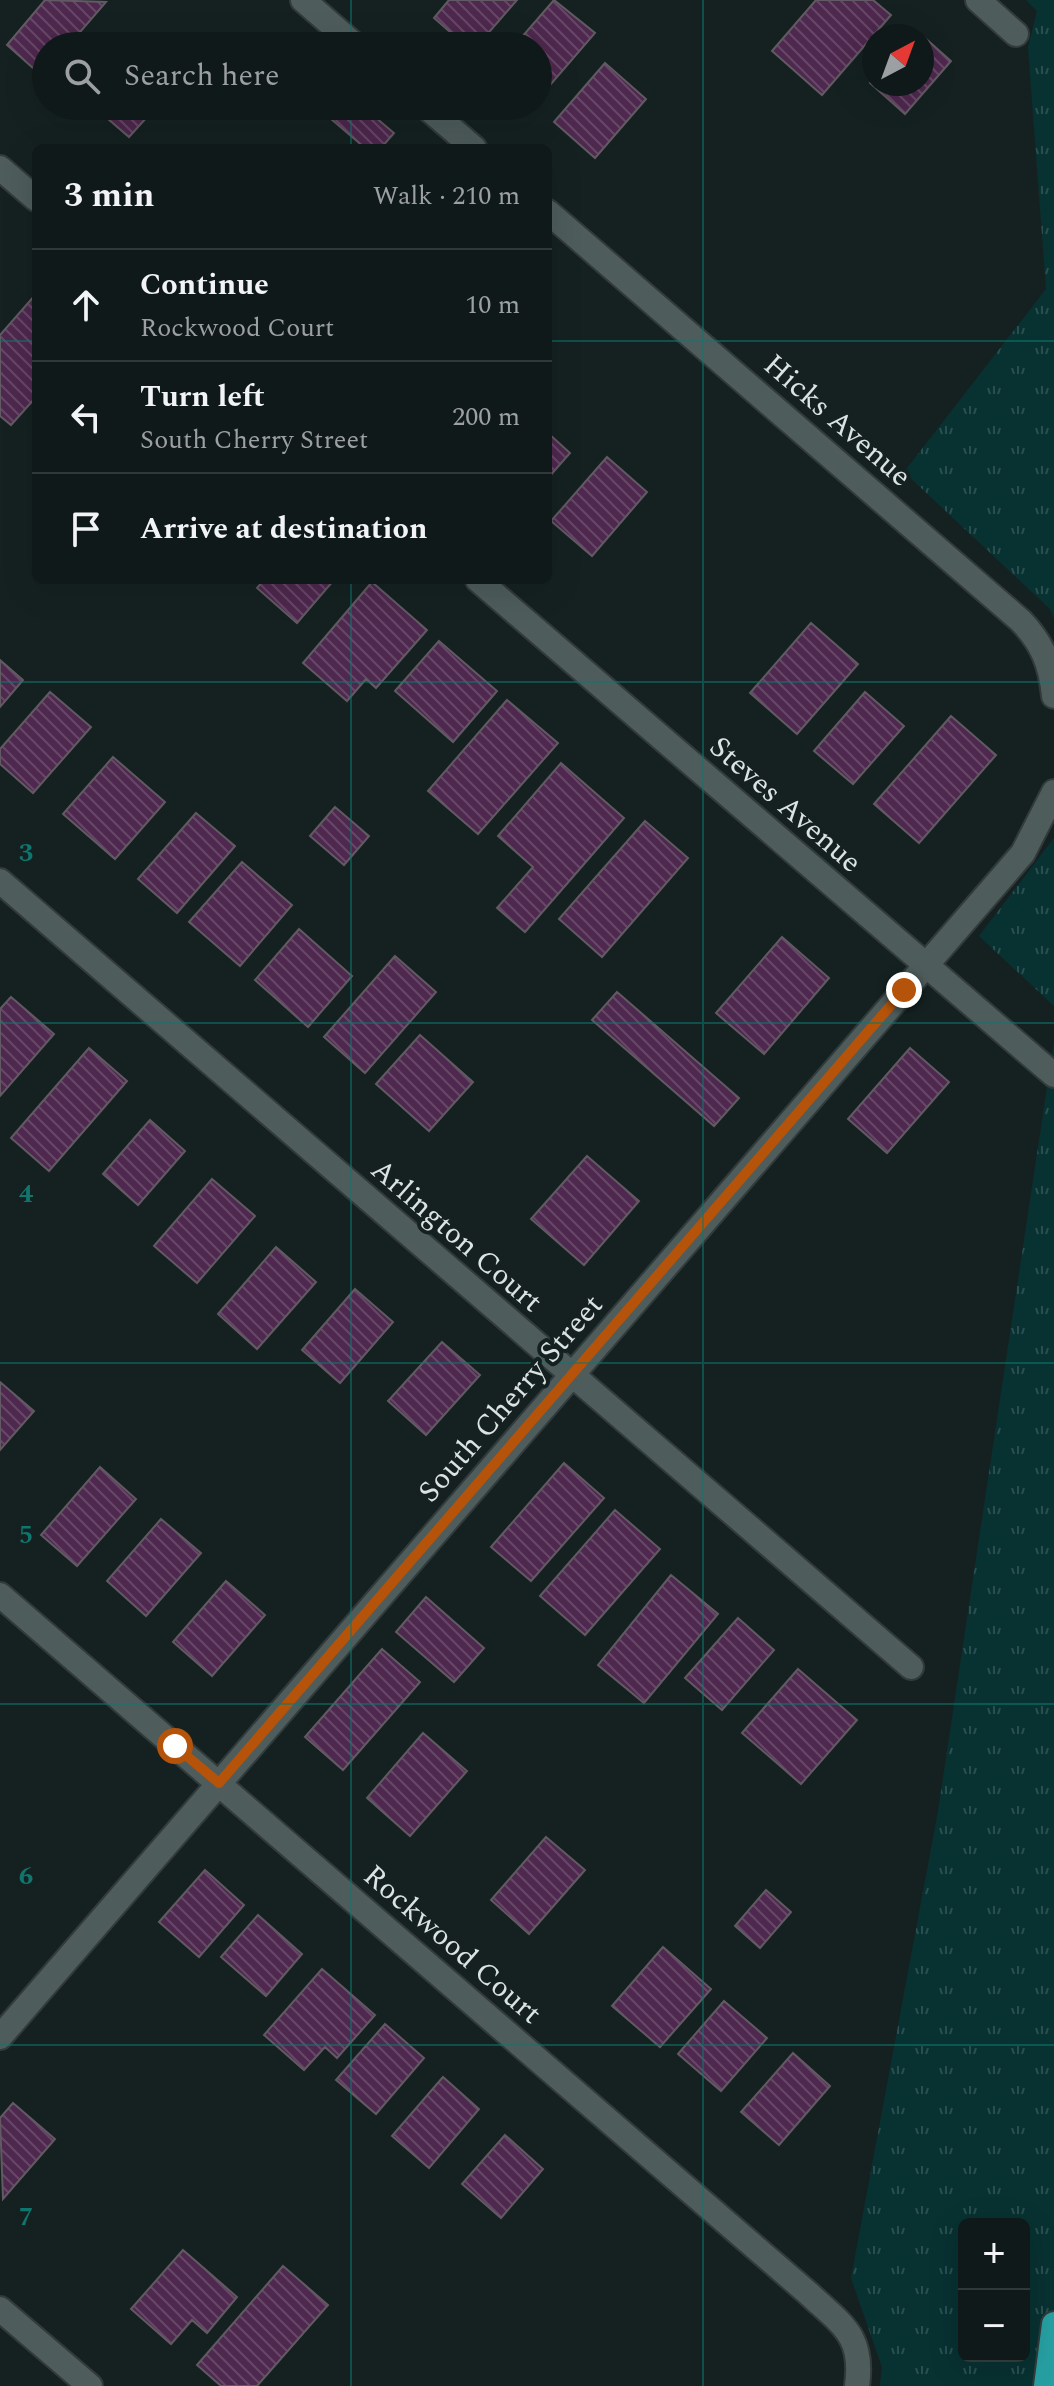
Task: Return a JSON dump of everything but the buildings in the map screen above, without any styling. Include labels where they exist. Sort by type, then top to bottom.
[{"type":"highway","points":[[1046,2386],[1054,2324]]},
{"type":"street","points":[[303,0],[340,32]]},
{"type":"street","points":[[978,0],[1016,34]]},
{"type":"street","points":[[441,120],[469,144]]},
{"type":"street","points":[[0,168],[32,196]]},
{"type":"street","name":"Hicks Avenue","points":[[552,215],[1021,621],[1040,641],[1052,673],[1054,696]]},
{"type":"street","name":"Steves Avenue","points":[[483,584],[1054,1075]]},
{"type":"street","name":"South Cherry Street","points":[[0,2037],[1023,853],[1054,792]]},
{"type":"street","name":"Arlington Court","points":[[0,881],[911,1667]]},
{"type":"street","name":"Rockwood Court","points":[[0,1595],[842,2324],[858,2347],[857,2386]]},
{"type":"street","points":[[0,2309],[90,2386]]},
{"type":"green space","points":[[1026,0],[1054,0],[1054,619],[1050,609],[904,472],[1046,289],[1028,47],[1037,11]]},
{"type":"green space","points":[[1054,838],[1054,1006],[979,936]]},
{"type":"green space","points":[[1054,1041],[1054,2386],[880,2386],[882,2367],[851,2278],[938,1811]]},
{"type":"route","points":[[175,1746],[219,1783],[904,990]]}]
